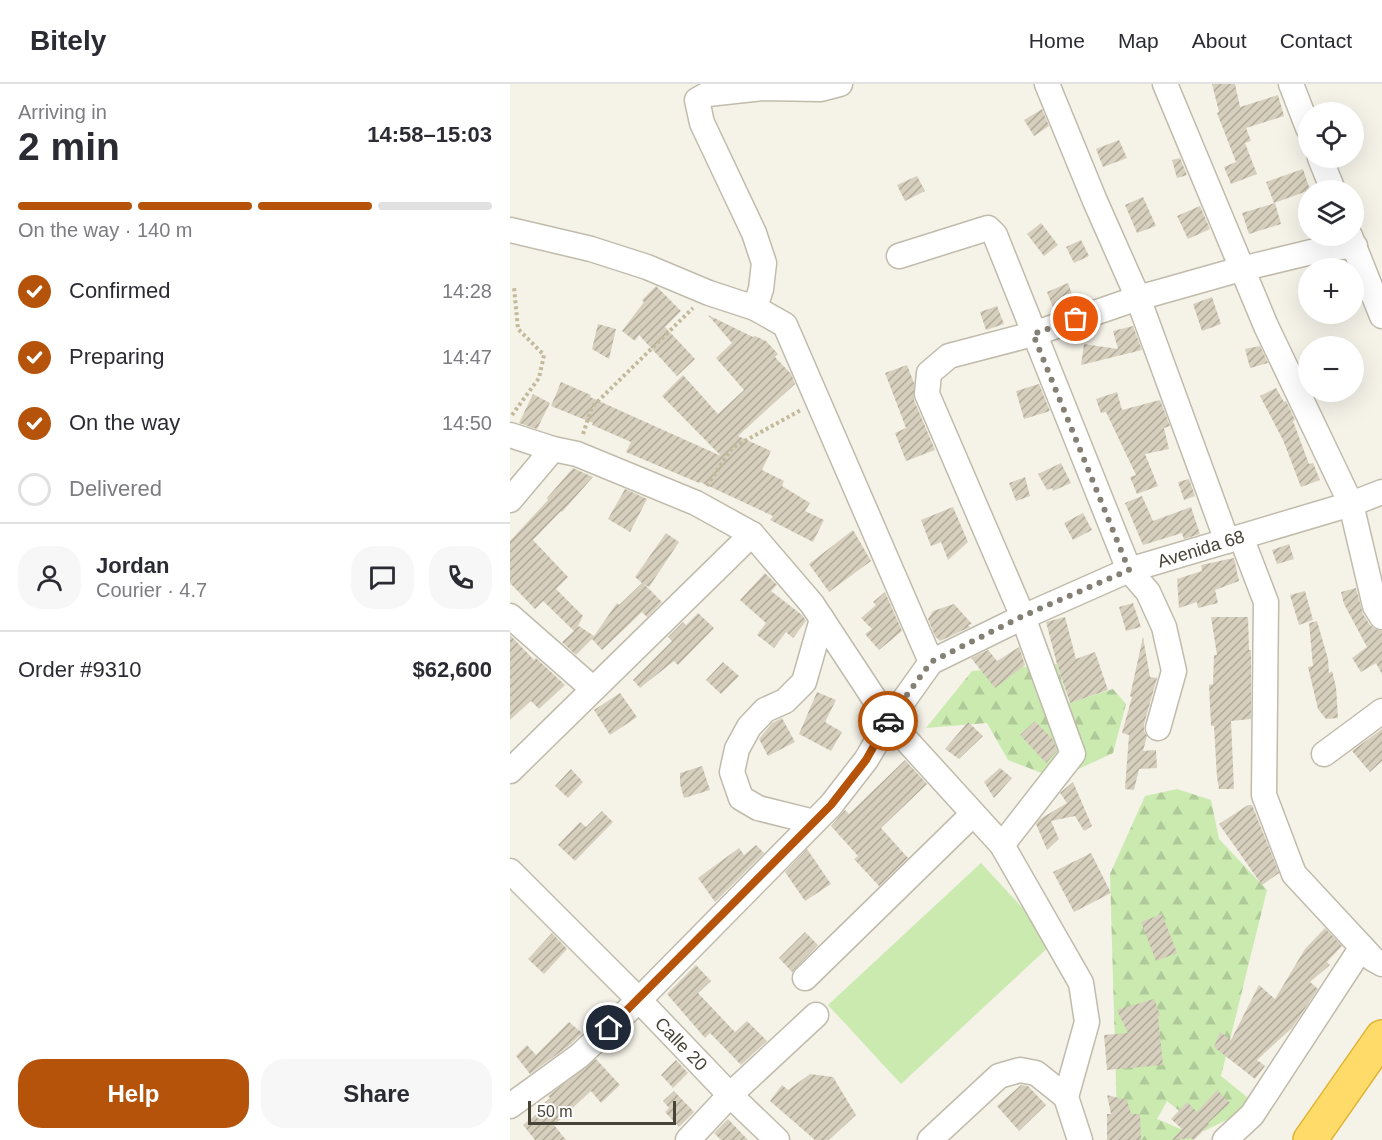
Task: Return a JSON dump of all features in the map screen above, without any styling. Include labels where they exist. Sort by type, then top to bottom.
[{"type":"highway","points":[[1310,1140],[1382,1037]]},
{"type":"street","points":[[1047,84],[1138,298],[1234,539],[1266,602],[1264,795],[1294,874],[1375,954],[1252,1116],[1225,1140]]},
{"type":"street","points":[[1165,84],[1266,326],[1351,504],[1375,606],[1382,617]]},
{"type":"street","points":[[1291,84],[1298,102]]},
{"type":"street","points":[[755,308],[761,289],[764,263],[754,234],[702,123],[698,100],[705,89],[826,86]]},
{"type":"street","points":[[899,256],[988,228],[995,235],[1129,570],[1148,592],[1164,627],[1174,671],[1158,728]]},
{"type":"street","points":[[510,230],[591,249],[647,267],[709,293],[755,308],[785,325],[931,662]]},
{"type":"street","points":[[1002,845],[1073,754],[1023,616],[927,394],[929,373],[949,356],[1033,334],[1138,298],[1241,268],[1337,246]]},
{"type":"street","points":[[1354,246],[1382,316]]},
{"type":"street","points":[[510,435],[577,454],[696,503],[752,534],[812,604],[889,721],[1002,845],[1081,983],[1087,1022],[1066,1097]]},
{"type":"street","points":[[510,501],[553,449]]},
{"type":"street","name":"Avenida 68","points":[[510,1106],[579,1056],[639,1000],[831,805],[866,760],[889,721],[931,662],[1023,616],[1129,570],[1351,504],[1382,492]]},
{"type":"street","points":[[510,771],[592,688],[752,534]]},
{"type":"street","points":[[510,616],[592,688]]},
{"type":"street","points":[[814,822],[758,807],[741,798],[732,772],[737,749],[749,727],[765,710],[785,701],[804,682],[822,620]]},
{"type":"street","points":[[1324,754],[1382,711]]},
{"type":"street","points":[[805,978],[973,814]]},
{"type":"street","name":"Calle 20","points":[[510,871],[777,1140]]},
{"type":"street","points":[[688,1140],[730,1095],[816,1015]]},
{"type":"street","points":[[930,1140],[999,1076],[1020,1070],[1036,1073],[1066,1097],[1080,1140]]},
{"type":"path","points":[[510,418],[539,378],[543,355],[518,329],[514,287]]},
{"type":"path","points":[[577,454],[592,407],[709,293]]},
{"type":"path","points":[[696,503],[732,448],[818,401]]},
{"type":"green space","points":[[1057,664],[1069,703],[1113,689],[1126,704],[1113,753],[1057,779],[1008,760],[987,723],[926,728],[972,671]]},
{"type":"green space","points":[[1177,789],[1211,800],[1219,839],[1267,890],[1221,1076],[1257,1105],[1204,1131],[1167,1101],[1157,1119],[1188,1132],[1194,1140],[1120,1140],[1117,1119],[1110,874],[1145,796]]},
{"type":"green space","points":[[981,863],[1054,942],[901,1084],[828,1005]]},
{"type":"building","points":[[1212,84],[1235,84],[1240,107],[1278,95],[1284,116],[1246,128],[1251,141],[1245,143],[1257,174],[1231,184],[1224,167],[1236,162],[1217,113],[1219,112]]},
{"type":"building","points":[[1042,109],[1049,126],[1034,136],[1024,120]]},
{"type":"building","points":[[1119,140],[1127,158],[1103,167],[1096,149]]},
{"type":"building","points":[[1180,158],[1187,175],[1177,178],[1172,160]]},
{"type":"building","points":[[1303,169],[1307,180],[1298,180],[1298,194],[1274,203],[1266,182]]},
{"type":"building","points":[[917,176],[925,191],[905,201],[897,185]]},
{"type":"building","points":[[1143,197],[1156,226],[1137,233],[1125,205]]},
{"type":"building","points":[[1275,203],[1281,224],[1249,234],[1242,213]]},
{"type":"building","points":[[1200,206],[1210,229],[1188,239],[1177,216]]},
{"type":"building","points":[[1041,223],[1058,245],[1044,256],[1027,234]]},
{"type":"building","points":[[1081,240],[1089,256],[1074,263],[1066,247]]},
{"type":"building","points":[[1068,283],[1075,302],[1054,310],[1047,292]]},
{"type":"building","points":[[656,286],[681,311],[665,327],[695,359],[677,376],[639,335],[635,341],[622,331],[644,302],[642,300]]},
{"type":"building","points":[[1212,297],[1221,324],[1202,331],[1193,304]]},
{"type":"building","points":[[997,306],[1004,324],[986,330],[980,312]]},
{"type":"building","points":[[708,315],[766,341],[778,354],[775,357],[791,374],[795,384],[738,436],[771,451],[762,470],[784,481],[782,486],[810,503],[805,511],[824,520],[813,542],[770,520],[773,516],[700,482],[626,452],[631,442],[551,406],[561,382],[721,456],[662,396],[683,375],[718,414],[744,390],[716,358],[732,343]]},
{"type":"building","points":[[598,324],[616,329],[609,359],[592,349]]},
{"type":"building","points":[[1133,326],[1142,350],[1081,365],[1084,344],[1118,349],[1113,331]]},
{"type":"building","points":[[1260,346],[1268,363],[1250,368],[1245,349]]},
{"type":"building","points":[[907,365],[914,383],[914,400],[935,450],[906,461],[895,433],[906,428],[885,373]]},
{"type":"building","points":[[1039,384],[1050,411],[1024,419],[1016,391]]},
{"type":"building","points":[[1276,388],[1284,402],[1286,401],[1295,420],[1293,421],[1309,464],[1313,463],[1320,480],[1301,487],[1283,440],[1260,396]]},
{"type":"building","points":[[1117,392],[1122,410],[1160,400],[1170,426],[1164,428],[1169,449],[1145,454],[1158,486],[1137,494],[1130,477],[1136,475],[1106,412],[1101,413],[1096,399]]},
{"type":"building","points":[[533,394],[550,403],[537,429],[519,423]]},
{"type":"building","points":[[1061,463],[1071,483],[1053,491],[1052,488],[1047,490],[1038,474]]},
{"type":"building","points":[[573,468],[593,477],[533,540],[568,577],[556,589],[583,616],[577,628],[579,626],[594,636],[617,603],[619,605],[642,583],[635,577],[666,533],[679,542],[649,587],[644,584],[662,602],[647,617],[642,612],[602,650],[592,639],[576,655],[562,642],[574,631],[543,601],[535,609],[510,583],[510,541],[548,500],[547,498]]},
{"type":"building","points":[[1025,477],[1030,496],[1016,501],[1009,483]]},
{"type":"building","points":[[1189,479],[1195,496],[1184,500],[1178,482]]},
{"type":"building","points":[[625,489],[647,499],[630,532],[608,519]]},
{"type":"building","points":[[1142,496],[1153,521],[1191,507],[1200,534],[1184,539],[1182,533],[1143,545],[1125,503]]},
{"type":"building","points":[[953,507],[968,542],[948,560],[941,542],[931,546],[921,520]]},
{"type":"building","points":[[1083,513],[1092,530],[1073,540],[1064,523]]},
{"type":"building","points":[[853,530],[871,561],[829,592],[809,564]]},
{"type":"building","points":[[1289,544],[1294,559],[1277,564],[1272,550]]},
{"type":"building","points":[[1234,558],[1239,581],[1215,590],[1218,603],[1198,608],[1197,602],[1179,608],[1177,579],[1202,571],[1201,565]]},
{"type":"building","points":[[765,573],[777,585],[771,591],[802,615],[806,621],[793,638],[786,632],[774,648],[757,635],[766,623],[740,600]]},
{"type":"building","points":[[1356,588],[1363,614],[1370,625],[1382,631],[1382,674],[1376,663],[1361,672],[1352,658],[1367,647],[1344,604],[1341,592]]},
{"type":"building","points":[[1305,591],[1313,620],[1299,625],[1290,595]]},
{"type":"building","points":[[885,592],[902,631],[879,650],[865,634],[872,629],[861,618],[876,605],[873,602]]},
{"type":"building","points":[[1133,603],[1141,627],[1126,631],[1119,607]]},
{"type":"building","points":[[954,604],[972,624],[940,641],[935,636],[928,619],[933,611]]},
{"type":"building","points":[[698,613],[714,628],[678,665],[674,661],[640,688],[633,680],[672,641],[668,637],[683,622],[686,625]]},
{"type":"building","points":[[1065,617],[1076,659],[1095,652],[1108,690],[1070,703],[1046,622]]},
{"type":"building","points":[[1211,617],[1248,617],[1249,650],[1251,650],[1251,719],[1231,721],[1234,789],[1219,789],[1217,777],[1209,685],[1213,684],[1214,655],[1217,655]]},
{"type":"building","points":[[1317,621],[1328,659],[1329,673],[1332,671],[1336,687],[1338,718],[1326,719],[1318,709],[1308,667],[1313,666],[1309,623]]},
{"type":"building","points":[[510,635],[534,660],[536,658],[565,685],[539,709],[531,701],[510,720]]},
{"type":"building","points":[[1143,637],[1150,677],[1157,678],[1144,724],[1147,736],[1143,751],[1156,750],[1157,768],[1139,769],[1134,790],[1125,789],[1129,735],[1122,733],[1132,697],[1130,696]]},
{"type":"building","points":[[1019,647],[1025,665],[995,688],[971,658],[988,650],[997,661]]},
{"type":"building","points":[[723,662],[739,676],[721,694],[706,680]]},
{"type":"building","points":[[817,692],[836,700],[825,722],[842,732],[831,751],[799,734]]},
{"type":"building","points":[[620,693],[637,717],[610,735],[594,710]]},
{"type":"building","points":[[782,718],[795,742],[768,756],[759,739],[772,723]]},
{"type":"building","points":[[1035,721],[1053,740],[1057,751],[1046,763],[1020,735]]},
{"type":"building","points":[[968,722],[983,736],[959,759],[945,749]]},
{"type":"building","points":[[1382,729],[1382,761],[1370,772],[1352,751]]},
{"type":"building","points":[[905,760],[927,784],[881,828],[908,858],[879,886],[854,859],[858,856],[831,826],[845,810],[849,814]]},
{"type":"building","points":[[702,766],[710,790],[684,798],[680,773]]},
{"type":"building","points":[[1000,768],[1012,778],[994,798],[984,782]]},
{"type":"building","points":[[571,769],[583,782],[568,798],[555,786]]},
{"type":"building","points":[[1073,782],[1092,826],[1084,831],[1075,816],[1051,821],[1059,839],[1047,850],[1036,824],[1040,819],[1067,803],[1060,793]]},
{"type":"building","points":[[1248,805],[1252,805],[1279,873],[1262,885],[1219,824]]},
{"type":"building","points":[[602,811],[613,822],[575,861],[558,845],[580,822],[586,827]]},
{"type":"building","points":[[756,845],[764,853],[715,902],[698,878],[739,848],[744,855]]},
{"type":"building","points":[[807,849],[831,884],[805,901],[785,872]]},
{"type":"building","points":[[1091,853],[1111,893],[1074,912],[1053,872]]},
{"type":"building","points":[[1162,914],[1177,953],[1156,961],[1141,922]]},
{"type":"building","points":[[1325,928],[1342,946],[1327,962],[1330,965],[1310,982],[1318,989],[1292,1028],[1257,1060],[1265,1066],[1255,1079],[1214,1047],[1220,1032],[1231,1040],[1259,985],[1275,999],[1305,949]]},
{"type":"building","points":[[805,932],[818,945],[792,972],[779,958]]},
{"type":"building","points":[[552,933],[567,949],[544,974],[528,959]]},
{"type":"building","points":[[696,965],[711,981],[698,993],[735,1032],[747,1021],[767,1041],[741,1065],[710,1033],[705,1038],[667,994]]},
{"type":"building","points":[[1154,999],[1160,1015],[1158,1016],[1163,1065],[1107,1070],[1104,1035],[1128,1033],[1117,1010]]},
{"type":"building","points":[[569,1022],[582,1033],[570,1045],[530,1074],[516,1056],[527,1045],[536,1055]]},
{"type":"building","points":[[596,1059],[620,1085],[601,1103],[591,1091],[554,1125],[566,1140],[535,1140],[523,1125],[544,1108],[542,1105],[550,1098],[548,1096]]},
{"type":"building","points":[[676,1060],[688,1073],[673,1088],[661,1075]]},
{"type":"building","points":[[810,1074],[833,1077],[856,1115],[829,1140],[815,1140],[770,1101],[782,1085],[788,1090]]},
{"type":"building","points":[[1021,1085],[1028,1086],[1046,1105],[1019,1131],[997,1106]]},
{"type":"building","points":[[1217,1090],[1230,1103],[1208,1123],[1210,1124],[1194,1140],[1191,1138],[1172,1140],[1182,1129],[1171,1119],[1187,1102],[1197,1112]]},
{"type":"building","points":[[674,1091],[694,1112],[679,1127],[665,1112],[669,1108],[663,1101]]},
{"type":"building","points":[[1107,1095],[1127,1100],[1131,1114],[1140,1114],[1141,1140],[1107,1140],[1107,1114],[1111,1114]]},
{"type":"building","points":[[728,1119],[748,1140],[721,1140],[714,1133]]},
{"type":"way so far","points":[[888,721],[931,662],[1023,616],[1129,570],[1033,334],[1076,319]]},
{"type":"route","points":[[609,1028],[831,805],[866,760],[888,721]]}]
